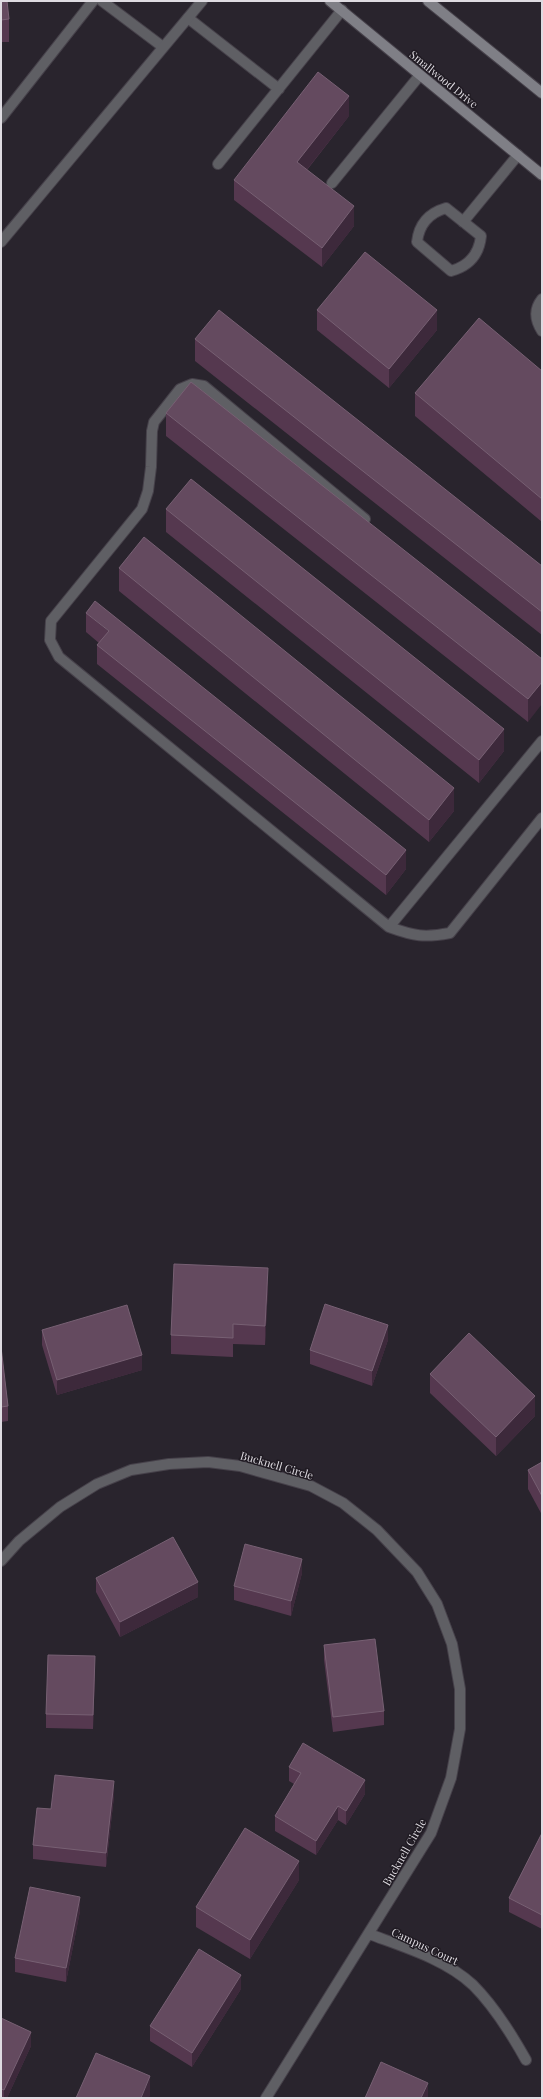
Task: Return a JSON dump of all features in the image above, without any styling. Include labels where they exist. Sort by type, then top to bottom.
[{"type":"main road","name":"Smallwood Drive","points":[[330,1],[542,175]]},
{"type":"main road","points":[[428,1],[542,93]]},
{"type":"street","points":[[1,118],[93,1]]},
{"type":"street","points":[[102,1],[163,47]]},
{"type":"street","points":[[1,242],[202,1]]},
{"type":"street","points":[[218,164],[342,10]]},
{"type":"street","points":[[188,18],[278,89]]},
{"type":"street","points":[[332,183],[420,75]]},
{"type":"street","points":[[463,222],[518,155]]},
{"type":"street","points":[[446,208],[463,222],[481,236],[480,249],[464,268],[451,271],[417,242],[419,230],[434,211],[446,208]]},
{"type":"street","points":[[542,298],[538,304],[536,318],[542,331]]},
{"type":"street","points":[[370,524],[204,386],[192,384],[180,389],[154,422],[152,431],[151,467],[148,491],[142,509],[51,621],[50,640],[59,656],[389,926],[407,933],[428,937],[450,933],[542,818]]},
{"type":"street","points":[[389,926],[542,741]]},
{"type":"street","name":"Bucknell Circle","points":[[1,1562],[19,1541],[60,1507],[97,1484],[131,1470],[169,1464],[208,1462],[240,1466],[311,1486],[343,1503],[377,1530],[417,1572],[437,1604],[452,1644],[460,1689],[460,1729],[451,1778],[431,1833],[266,2098]]},
{"type":"street","name":"Campus Court","points":[[369,1934],[437,1961],[472,1984],[507,2027],[526,2060]]},
{"type":"building","points":[[1,1],[7,1],[9,19],[1,20]]},
{"type":"building","points":[[318,72],[349,96],[297,162],[354,206],[322,248],[234,180]]},
{"type":"building","points":[[365,252],[437,310],[389,369],[317,310]]},
{"type":"building","points":[[219,310],[542,566],[542,612],[195,339]]},
{"type":"building","points":[[479,318],[542,371],[542,499],[415,393]]},
{"type":"building","points":[[191,382],[542,659],[542,682],[528,699],[166,413]]},
{"type":"building","points":[[191,479],[504,729],[479,760],[166,509]]},
{"type":"building","points":[[144,537],[454,788],[429,820],[119,568]]},
{"type":"building","points":[[95,601],[406,850],[386,875],[97,645],[109,631],[86,613]]},
{"type":"building","points":[[174,1264],[268,1268],[265,1326],[233,1324],[233,1338],[171,1335]]},
{"type":"building","points":[[325,1304],[388,1325],[372,1371],[310,1350]]},
{"type":"building","points":[[127,1305],[142,1355],[57,1380],[42,1330]]},
{"type":"building","points":[[469,1333],[535,1396],[496,1437],[430,1374]]},
{"type":"building","points":[[1,1347],[8,1406],[1,1407]]},
{"type":"building","points":[[542,1462],[542,1496],[528,1470]]},
{"type":"building","points":[[173,1537],[198,1582],[120,1622],[96,1578]]},
{"type":"building","points":[[245,1544],[302,1559],[291,1601],[234,1586]]},
{"type":"building","points":[[375,1639],[384,1711],[333,1717],[324,1645]]},
{"type":"building","points":[[48,1655],[95,1656],[93,1715],[46,1714]]},
{"type":"building","points":[[303,1743],[365,1780],[346,1811],[338,1806],[316,1841],[275,1816],[301,1773],[289,1767]]},
{"type":"building","points":[[55,1775],[114,1781],[106,1853],[33,1845],[37,1808],[51,1809]]},
{"type":"building","points":[[245,1828],[299,1861],[250,1940],[196,1907]]},
{"type":"building","points":[[542,1833],[542,1915],[509,1898]]},
{"type":"building","points":[[30,1887],[80,1897],[66,1968],[15,1958]]},
{"type":"building","points":[[199,1949],[241,1975],[192,2053],[150,2026]]},
{"type":"building","points":[[1,2018],[31,2032],[4,2090],[1,2089]]},
{"type":"building","points":[[96,2053],[150,2076],[141,2098],[76,2098]]},
{"type":"building","points":[[381,2062],[428,2083],[421,2098],[365,2098]]}]
